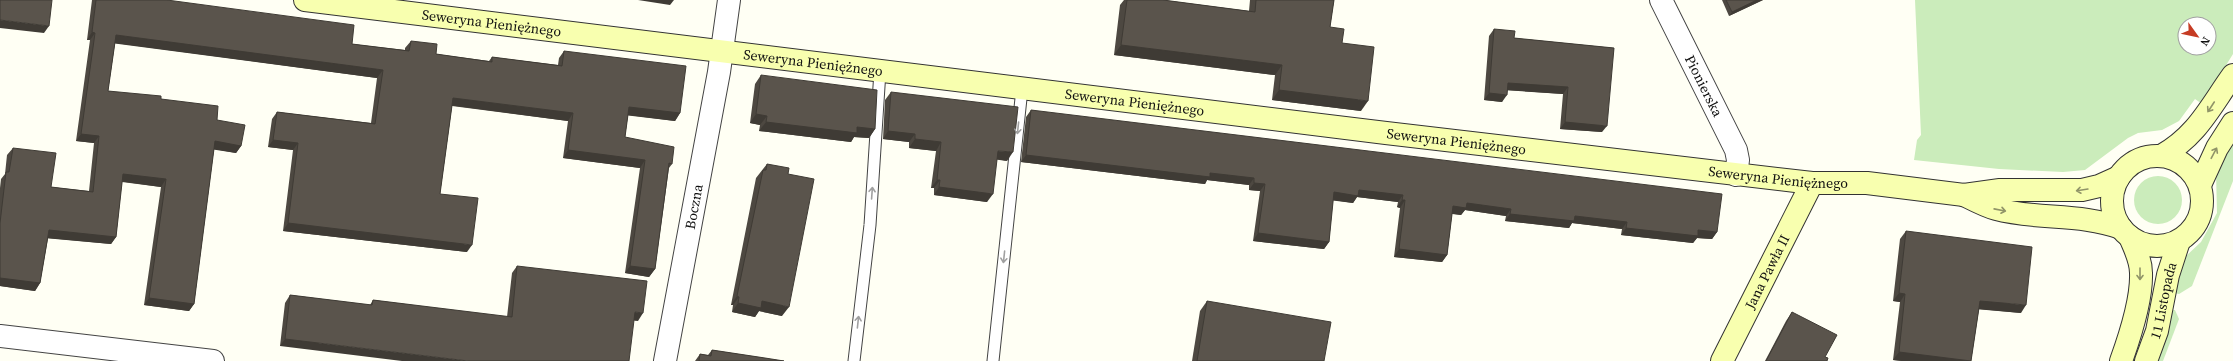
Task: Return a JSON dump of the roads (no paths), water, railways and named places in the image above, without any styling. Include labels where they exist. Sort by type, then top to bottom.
[{"type":"street","name":"Seweryna Pieniężnego","points":[[305,0],[880,72],[1812,183],[1867,183],[1964,195],[2000,190],[2082,190],[2119,177]]},
{"type":"street","name":"Boczna","points":[[665,361],[722,52],[729,0]]},
{"type":"street","name":"Pionierska","points":[[1661,0],[1736,150],[1738,160],[1736,174]]},
{"type":"street","points":[[2161,156],[2177,147],[2191,135],[2233,75]]},
{"type":"street","points":[[2200,185],[2217,148],[2233,123]]},
{"type":"street","points":[[2161,156],[2174,159],[2185,165],[2194,174],[2200,185],[2203,198],[2202,211],[2197,223],[2190,233],[2180,241],[2167,246],[2154,246],[2141,244],[2125,233],[2114,217],[2112,203],[2114,190],[2119,177],[2127,167],[2137,161],[2149,157],[2161,156]]},
{"type":"street","name":"Jana Pawła II","points":[[1722,361],[1812,183]]},
{"type":"street","name":"Seweryna Pieniężnego","points":[[1964,195],[1995,209],[2021,214],[2105,222],[2125,233]]},
{"type":"street","name":"11 Listopada","points":[[2121,361],[2133,320],[2141,273],[2138,256],[2125,233]]},
{"type":"street","name":"11 Listopada","points":[[2146,361],[2157,331],[2168,275],[2180,241]]},
{"type":"street","points":[[0,336],[213,361]]},
{"type":"lane","points":[[854,361],[870,225],[880,72]]},
{"type":"lane","points":[[993,361],[1022,89]]}]
